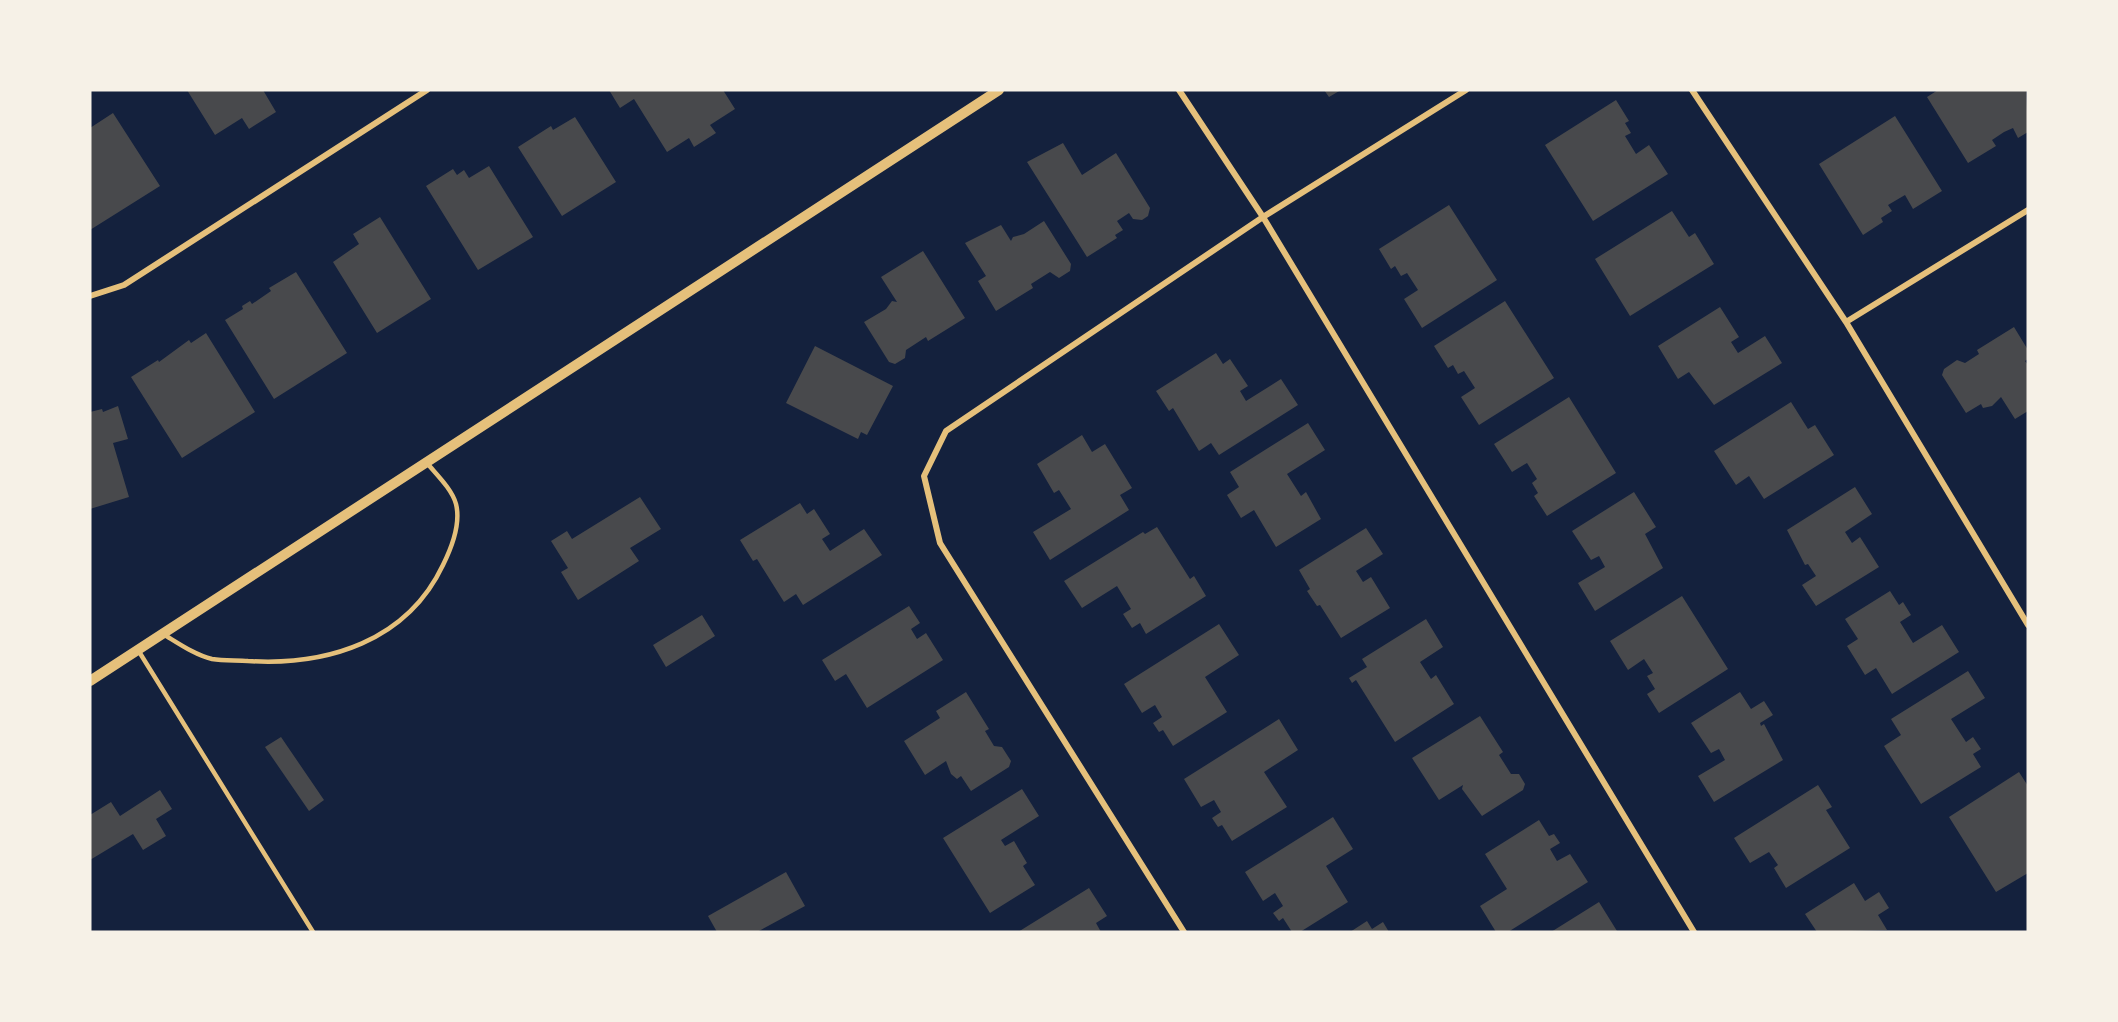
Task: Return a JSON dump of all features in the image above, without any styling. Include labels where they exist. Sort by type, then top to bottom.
[{"type":"street","points":[[90,296],[124,285],[428,90]]},
{"type":"street","points":[[90,681],[999,90]]},
{"type":"street","points":[[1179,90],[1263,217],[1694,932]]},
{"type":"street","points":[[1184,932],[940,543],[924,476],[946,431],[1263,217],[1466,90]]},
{"type":"street","points":[[1692,90],[1846,322],[2028,625]]},
{"type":"street","points":[[1846,322],[2028,210]]},
{"type":"lane","points":[[163,634],[184,647],[211,658],[283,663],[338,652],[372,641],[409,614],[432,587],[454,542],[456,503],[427,463]]},
{"type":"lane","points":[[138,650],[313,932]]},
{"type":"building","points":[[187,90],[263,90],[276,112],[249,129],[242,118],[215,135]]},
{"type":"building","points":[[609,90],[723,90],[735,109],[710,125],[716,133],[694,147],[689,138],[667,152],[634,99],[620,108]]},
{"type":"building","points":[[1324,90],[1341,90],[1329,97]]},
{"type":"building","points":[[1938,90],[2026,90],[2028,132],[2018,138],[2013,128],[2004,132],[1992,140],[1996,146],[1968,163],[1927,97]]},
{"type":"building","points":[[1616,100],[1629,121],[1625,123],[1631,133],[1625,136],[1636,154],[1649,145],[1668,174],[1593,221],[1545,145]]},
{"type":"building","points":[[113,113],[160,186],[90,230],[90,128]]},
{"type":"building","points":[[1895,116],[1942,191],[1913,209],[1905,195],[1888,205],[1892,211],[1881,218],[1883,222],[1863,235],[1819,164]]},
{"type":"building","points":[[575,117],[616,182],[562,216],[518,147],[551,126],[553,130]]},
{"type":"building","points":[[1063,143],[1082,175],[1116,153],[1150,208],[1148,216],[1142,220],[1133,219],[1129,213],[1117,221],[1123,230],[1115,235],[1117,238],[1087,257],[1027,162]]},
{"type":"building","points":[[489,166],[533,237],[478,270],[426,186],[453,169],[457,175],[464,170],[469,178]]},
{"type":"building","points":[[1449,205],[1497,280],[1422,328],[1404,299],[1418,290],[1407,273],[1401,276],[1395,266],[1391,269],[1379,249]]},
{"type":"building","points":[[1672,211],[1689,237],[1695,233],[1714,264],[1630,316],[1595,259]]},
{"type":"building","points":[[380,217],[431,299],[377,333],[333,262],[359,244],[353,234]]},
{"type":"building","points":[[1044,221],[1071,264],[1070,271],[1059,278],[1050,272],[1031,284],[1033,288],[996,311],[978,281],[986,276],[965,243],[1001,225],[1011,241],[1013,237],[1024,234]]},
{"type":"building","points":[[923,251],[965,318],[928,341],[926,337],[906,350],[905,358],[895,364],[889,362],[864,322],[886,309],[892,301],[897,302],[881,277]]},
{"type":"building","points":[[296,272],[347,353],[274,399],[225,320],[243,309],[242,306],[250,301],[252,304],[271,291],[269,288]]},
{"type":"building","points":[[1505,301],[1554,378],[1479,425],[1461,397],[1475,388],[1464,371],[1458,374],[1453,365],[1448,368],[1434,346]]},
{"type":"building","points":[[1720,307],[1739,337],[1731,342],[1738,353],[1765,336],[1782,363],[1714,405],[1689,372],[1678,379],[1658,346]]},
{"type":"building","points":[[2014,327],[2028,350],[2028,359],[2025,361],[2028,365],[2028,411],[2015,419],[2001,397],[1992,406],[1983,408],[1981,404],[1966,413],[1942,375],[1944,369],[1957,360],[1965,363],[1979,354],[1977,350]]},
{"type":"building","points":[[206,333],[255,412],[182,458],[131,377],[158,360],[159,362],[189,340],[191,343]]},
{"type":"building","points":[[815,346],[893,386],[867,435],[861,432],[858,439],[786,403]]},
{"type":"building","points":[[1216,353],[1223,364],[1230,359],[1248,386],[1240,391],[1246,401],[1281,379],[1298,405],[1219,455],[1211,443],[1199,451],[1173,408],[1169,411],[1156,391]]},
{"type":"building","points":[[1569,397],[1616,473],[1547,516],[1534,496],[1538,493],[1532,483],[1537,479],[1527,463],[1512,472],[1494,444]]},
{"type":"building","points":[[1791,402],[1808,429],[1815,425],[1834,455],[1764,499],[1749,476],[1736,485],[1714,451]]},
{"type":"building","points":[[118,406],[128,439],[113,443],[129,497],[90,509],[90,412],[102,409],[103,412]]},
{"type":"building","points":[[1308,423],[1325,450],[1287,474],[1301,496],[1306,492],[1321,519],[1276,547],[1254,510],[1241,518],[1227,495],[1239,487],[1230,472]]},
{"type":"building","points":[[1082,435],[1092,452],[1105,444],[1132,488],[1120,495],[1129,510],[1050,560],[1033,532],[1071,509],[1059,490],[1054,493],[1037,464]]},
{"type":"building","points":[[1855,487],[1872,514],[1845,532],[1852,543],[1860,537],[1879,567],[1816,606],[1802,585],[1816,576],[1808,564],[1805,565],[1787,530]]},
{"type":"building","points":[[1634,492],[1656,527],[1645,534],[1663,568],[1595,611],[1578,583],[1605,567],[1599,556],[1591,560],[1572,531]]},
{"type":"building","points":[[640,497],[661,529],[630,548],[639,561],[578,600],[561,572],[568,568],[551,541],[567,531],[572,539]]},
{"type":"building","points":[[800,503],[807,514],[814,509],[830,534],[822,539],[830,551],[864,529],[882,555],[803,605],[796,594],[784,602],[757,559],[753,561],[740,540]]},
{"type":"building","points":[[1157,527],[1190,579],[1194,576],[1206,596],[1146,634],[1140,623],[1132,628],[1123,614],[1131,609],[1117,586],[1082,608],[1064,581],[1143,532],[1145,534]]},
{"type":"building","points":[[1366,528],[1383,554],[1356,571],[1363,582],[1371,577],[1390,608],[1341,638],[1320,605],[1317,606],[1307,591],[1310,589],[1299,570]]},
{"type":"building","points":[[1890,591],[1899,605],[1903,602],[1911,615],[1900,622],[1913,643],[1942,625],[1959,652],[1892,694],[1876,668],[1865,675],[1847,646],[1858,639],[1845,619]]},
{"type":"building","points":[[1682,596],[1728,669],[1659,713],[1647,694],[1655,689],[1647,676],[1653,673],[1644,659],[1628,670],[1610,641]]},
{"type":"building","points":[[909,606],[920,623],[911,629],[917,639],[926,633],[943,660],[867,708],[846,674],[835,681],[822,660]]},
{"type":"building","points":[[702,615],[715,636],[666,667],[653,645]]},
{"type":"building","points":[[1426,619],[1443,647],[1420,662],[1431,679],[1436,675],[1454,704],[1395,742],[1356,680],[1352,683],[1349,678],[1367,667],[1362,659]]},
{"type":"building","points":[[1219,624],[1239,655],[1205,677],[1227,712],[1173,746],[1163,730],[1159,732],[1153,723],[1162,717],[1155,705],[1142,713],[1124,684]]},
{"type":"building","points":[[1968,671],[1985,698],[1951,719],[1966,742],[1973,737],[1981,749],[1973,754],[1981,767],[1921,804],[1884,746],[1901,735],[1891,719]]},
{"type":"building","points":[[966,692],[989,729],[985,731],[994,746],[1002,747],[1011,761],[1009,767],[971,791],[961,776],[957,779],[951,774],[946,761],[925,775],[904,741],[940,718],[936,711]]},
{"type":"building","points":[[1740,692],[1751,709],[1764,701],[1773,715],[1760,723],[1761,726],[1764,724],[1783,760],[1714,802],[1698,776],[1725,760],[1719,749],[1711,753],[1691,723]]},
{"type":"building","points":[[1480,716],[1503,752],[1499,755],[1511,774],[1519,774],[1525,784],[1523,790],[1482,816],[1462,789],[1463,785],[1439,800],[1412,758]]},
{"type":"building","points":[[1279,719],[1298,750],[1264,772],[1287,807],[1232,841],[1222,825],[1218,827],[1212,818],[1221,812],[1214,800],[1201,807],[1184,779]]},
{"type":"building","points":[[281,737],[324,800],[309,811],[265,747]]},
{"type":"building","points":[[2019,772],[2028,786],[2028,873],[1996,892],[1949,817]]},
{"type":"building","points":[[1818,785],[1832,807],[1826,810],[1850,848],[1786,888],[1774,868],[1778,865],[1769,852],[1750,863],[1734,838]]},
{"type":"building","points":[[1022,789],[1039,816],[1001,840],[1005,846],[1014,841],[1027,863],[1023,866],[1035,885],[990,913],[943,838]]},
{"type":"building","points":[[160,790],[172,809],[156,819],[166,836],[143,850],[133,834],[90,860],[90,815],[111,802],[120,816]]},
{"type":"building","points":[[1333,817],[1353,849],[1326,866],[1348,902],[1300,932],[1292,932],[1283,918],[1279,921],[1273,913],[1283,906],[1275,893],[1263,901],[1245,872]]},
{"type":"building","points":[[1539,820],[1549,836],[1554,834],[1560,843],[1550,849],[1557,861],[1570,854],[1588,882],[1508,932],[1496,932],[1480,906],[1507,889],[1485,854]]},
{"type":"building","points":[[786,872],[805,906],[757,932],[717,932],[708,916]]},
{"type":"building","points":[[1854,883],[1865,901],[1879,892],[1889,908],[1878,915],[1887,930],[1817,932],[1805,914]]},
{"type":"building","points":[[1089,888],[1107,916],[1096,923],[1101,932],[1018,932]]},
{"type":"building","points":[[1599,902],[1617,931],[1551,932]]},
{"type":"building","points":[[1367,921],[1372,929],[1383,922],[1389,932],[1350,932]]}]
